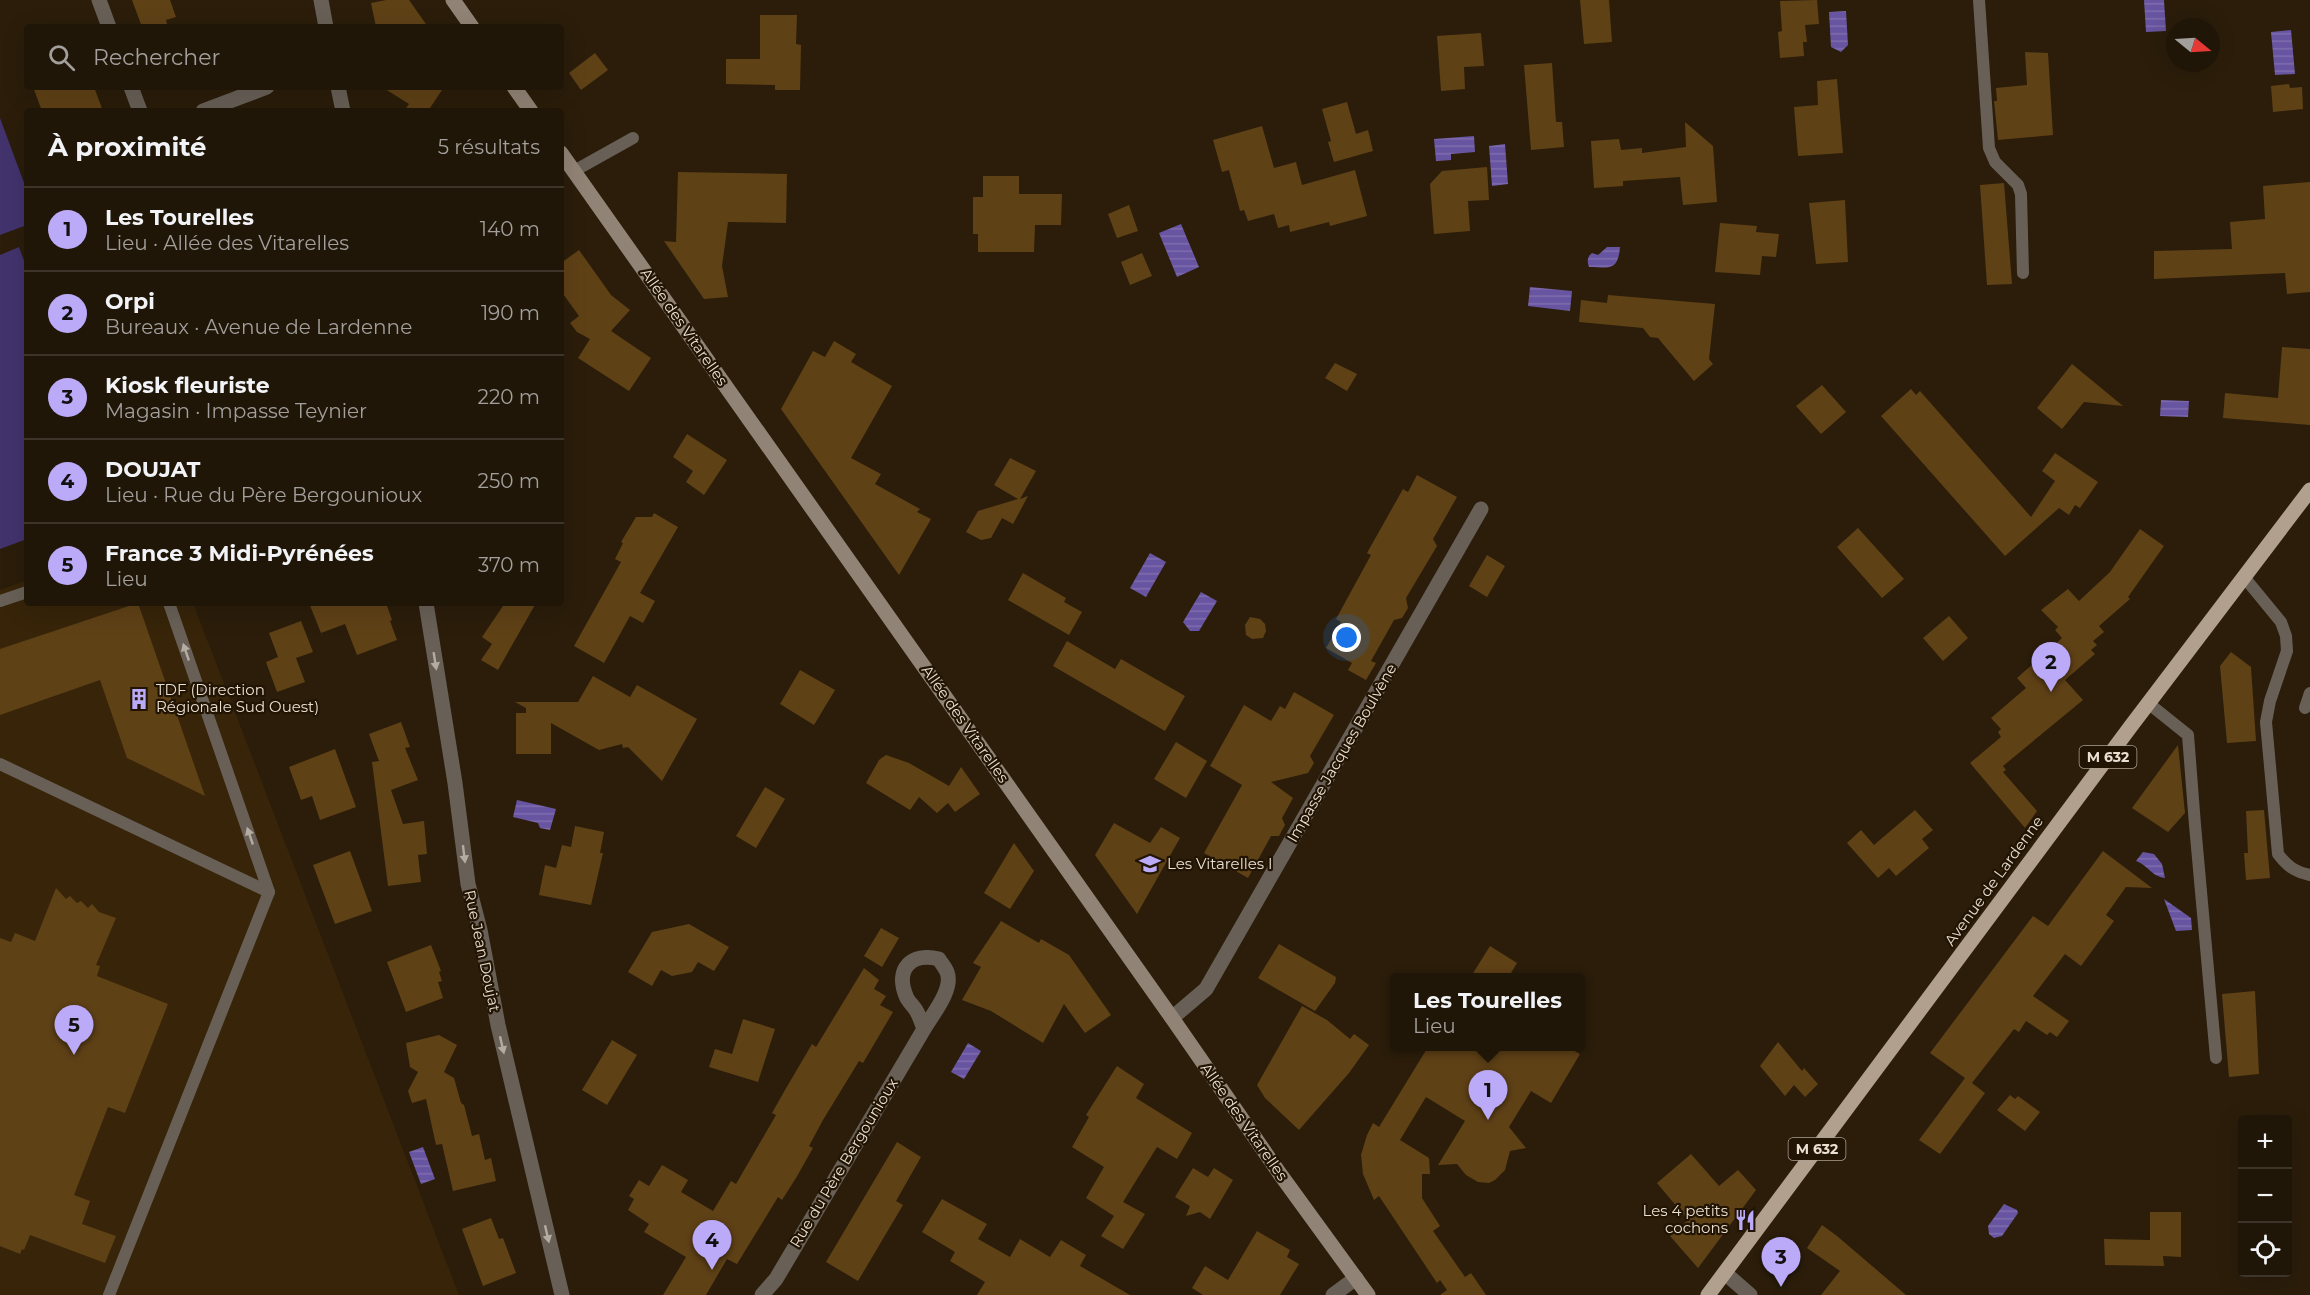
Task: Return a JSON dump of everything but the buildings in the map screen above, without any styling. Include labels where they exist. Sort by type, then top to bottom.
[{"type":"main road","points":[[453,0],[470,24]]},
{"type":"main road","points":[[516,90],[529,108]]},
{"type":"main road","name":"Allée des Vitarelles","points":[[564,158],[1280,1174],[1368,1295]]},
{"type":"main road","name":"Avenue de Lardenne","points":[[1708,1295],[2148,703],[2309,493]]},
{"type":"street","points":[[99,0],[108,24]]},
{"type":"street","points":[[321,0],[325,24]]},
{"type":"street","points":[[132,90],[139,108]]},
{"type":"street","points":[[211,108],[259,90]]},
{"type":"street","points":[[339,90],[342,108]]},
{"type":"street","name":"Impasse Jacques Boulvène","points":[[1172,1018],[1206,989],[1481,509]]},
{"type":"street","name":"Rue Jean Doujat","points":[[426,606],[455,783],[468,884],[480,930],[498,1024],[562,1295]]},
{"type":"street","name":"Rue du Père Bergounioux","points":[[762,1295],[776,1279],[924,1029]]},
{"type":"street","points":[[1725,1273],[1750,1295]]},
{"type":"street","points":[[1333,1295],[1356,1278]]},
{"type":"lane","points":[[1979,0],[1989,148],[1995,162],[2018,185],[2021,194],[2023,273]]},
{"type":"lane","points":[[573,171],[633,138]]},
{"type":"lane","points":[[2244,577],[2282,622],[2286,636],[2287,651],[2270,701],[2266,722],[2278,854],[2287,865],[2299,873],[2310,875]]},
{"type":"lane","points":[[0,601],[24,593]]},
{"type":"lane","points":[[109,1295],[269,892],[170,606]]},
{"type":"lane","points":[[2305,708],[2310,693]]},
{"type":"lane","points":[[2148,703],[2188,735],[2194,825],[2217,1058]]},
{"type":"lane","points":[[0,764],[269,892]]},
{"type":"shaded area","points":[[2144,0],[2164,0],[2166,31],[2146,32]]},
{"type":"shaded area","points":[[1846,11],[1848,45],[1841,52],[1831,47],[1829,12]]},
{"type":"shaded area","points":[[2291,30],[2295,74],[2275,75],[2271,32]]},
{"type":"shaded area","points":[[0,118],[24,183],[24,226],[0,235]]},
{"type":"shaded area","points":[[1474,136],[1475,152],[1451,154],[1451,160],[1436,161],[1434,139]]},
{"type":"shaded area","points":[[1505,144],[1508,184],[1492,186],[1489,146]]},
{"type":"shaded area","points":[[1181,224],[1199,267],[1177,277],[1159,233]]},
{"type":"shaded area","points":[[19,247],[24,261],[24,540],[0,549],[0,255]]},
{"type":"shaded area","points":[[1607,247],[1620,247],[1614,265],[1606,268],[1589,267],[1590,255],[1592,253],[1598,255]]},
{"type":"shaded area","points":[[1530,287],[1572,291],[1570,311],[1528,306]]},
{"type":"shaded area","points":[[2161,400],[2189,401],[2188,417],[2160,416]]},
{"type":"shaded area","points":[[1150,553],[1166,562],[1146,597],[1130,588]]},
{"type":"shaded area","points":[[24,581],[24,606],[194,606],[459,1295],[0,1295],[0,590]]},
{"type":"shaded area","points":[[1201,592],[1217,601],[1199,631],[1190,631],[1183,622]]},
{"type":"shaded area","points":[[517,800],[556,809],[550,830],[540,828],[538,823],[513,817]]},
{"type":"shaded area","points":[[2143,852],[2154,854],[2162,864],[2165,878],[2156,875],[2136,861]]},
{"type":"shaded area","points":[[2164,899],[2191,918],[2192,930],[2176,931]]},
{"type":"shaded area","points":[[968,1043],[981,1051],[964,1079],[951,1072]]},
{"type":"shaded area","points":[[423,1147],[435,1179],[421,1184],[409,1152]]},
{"type":"shaded area","points":[[2004,1204],[2017,1210],[2018,1213],[2002,1236],[1994,1238],[1989,1234],[1988,1226]]},
{"type":"place","name":"Orpi","points":[[2051,692]]},
{"type":"place","name":"TDF (Direction Régionale Sud Ouest)","points":[[139,699]]},
{"type":"place","name":"Les Vitarelles I","points":[[1150,864]]},
{"type":"place","name":"France 3 Midi-Pyrénées","points":[[74,1055]]},
{"type":"place","name":"Les Tourelles","points":[[1488,1120]]},
{"type":"place","name":"Les 4 petits cochons","points":[[1745,1220]]},
{"type":"place","name":"DOUJAT","points":[[712,1270]]},
{"type":"place","name":"Kiosk fleuriste","points":[[1781,1287]]}]
